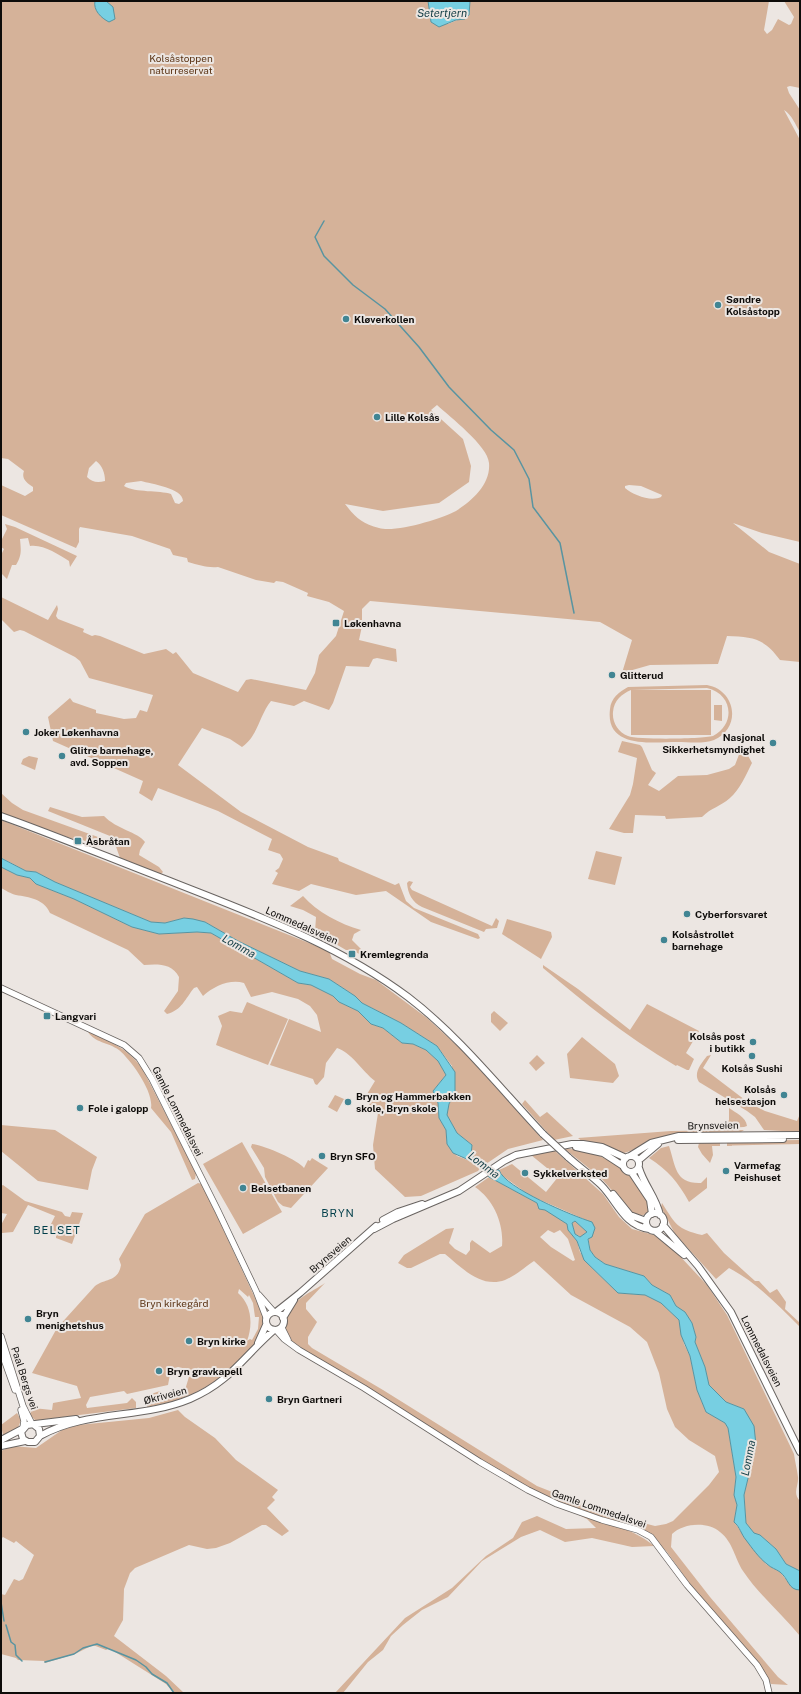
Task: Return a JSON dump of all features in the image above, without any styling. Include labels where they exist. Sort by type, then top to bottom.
[{"type":"main road","name":"Lommedalsveien","points":[[1,816],[256,915],[322,944],[389,984],[435,1020],[470,1053],[543,1134],[568,1157],[612,1193],[630,1215],[646,1220]]},
{"type":"main road","name":"Brynsveien","points":[[628,1157],[652,1144],[679,1136],[800,1137]]},
{"type":"main road","name":"Brynsveien","points":[[639,1160],[655,1146],[669,1140],[800,1137]]},
{"type":"main road","points":[[564,1146],[572,1144],[592,1145],[639,1160],[639,1168],[643,1179],[655,1198],[660,1215],[664,1220],[660,1230],[652,1230],[646,1220],[652,1214]]},
{"type":"main road","name":"Brynsveien","points":[[275,1312],[300,1294],[384,1219],[398,1212],[433,1202],[459,1191],[507,1159],[525,1153],[564,1146]]},
{"type":"main road","points":[[564,1146],[603,1153],[623,1166],[625,1170],[632,1172],[650,1200],[652,1214]]},
{"type":"main road","points":[[623,1166],[628,1157]]},
{"type":"main road","points":[[632,1172],[639,1168]]},
{"type":"main road","name":"Lommedalsveien","points":[[604,1187],[629,1221],[640,1227],[652,1230],[698,1268]]},
{"type":"main road","points":[[652,1214],[660,1215]]},
{"type":"main road","name":"Lommedalsveien","points":[[663,1225],[722,1298],[738,1323],[799,1450],[800,1458]]},
{"type":"main road","name":"Brynsveien","points":[[284,1318],[300,1294]]},
{"type":"main road","points":[[275,1312],[284,1318],[284,1324],[277,1329],[266,1325],[266,1317],[275,1312]]},
{"type":"main road","name":"Økriveien","points":[[255,1349],[266,1325]]},
{"type":"main road","name":"Økriveien","points":[[40,1436],[57,1427],[87,1419],[164,1407],[190,1399],[235,1371],[255,1349],[277,1329]]},
{"type":"main road","name":"Økriveien","points":[[33,1424],[87,1419]]},
{"type":"main road","points":[[1,1440],[27,1425],[33,1424],[39,1429],[40,1436],[33,1443],[25,1441],[1,1446]]},
{"type":"main road","points":[[22,1429],[21,1436],[25,1441]]},
{"type":"street","name":"Gamle Lommedalsvei","points":[[1,988],[120,1043],[139,1058],[152,1079],[174,1122],[256,1291],[266,1317]]},
{"type":"street","name":"Gamle Lommedalsvei","points":[[256,1291],[275,1312]]},
{"type":"street","name":"Gamle Lommedalsvei","points":[[277,1329],[290,1343],[480,1462],[535,1494],[602,1520],[638,1530],[651,1537],[694,1593],[758,1665],[766,1680],[769,1693]]},
{"type":"street","name":"Paal Bergs vei","points":[[1,1336],[23,1406],[33,1424]]},
{"type":"street","name":"Paal Bergs vei","points":[[1,1351],[23,1415],[22,1429]]},
{"type":"green space","name":"Kolsåstoppen naturreservat","points":[[1,1],[428,1],[431,22],[448,24],[469,15],[470,1],[769,1],[764,30],[767,34],[772,30],[778,19],[789,25],[791,24],[794,17],[784,1],[800,1],[800,88],[790,86],[787,87],[789,93],[800,110],[800,132],[791,117],[784,110],[800,140],[800,542],[762,533],[733,523],[769,552],[800,564],[800,662],[780,660],[769,647],[757,640],[744,637],[727,636],[718,664],[650,665],[622,673],[632,640],[600,622],[370,601],[362,609],[362,626],[359,640],[396,649],[397,662],[377,658],[373,659],[369,667],[346,666],[333,703],[329,710],[304,701],[294,706],[271,701],[252,737],[242,747],[230,739],[202,728],[178,765],[241,812],[308,847],[338,858],[339,861],[395,885],[399,883],[406,901],[414,908],[478,934],[480,938],[478,939],[431,922],[386,891],[356,895],[311,884],[299,891],[272,884],[278,873],[275,871],[279,868],[283,859],[280,854],[268,850],[272,839],[218,811],[158,788],[152,801],[139,793],[143,781],[53,741],[48,717],[70,698],[73,702],[96,710],[96,713],[124,719],[136,718],[140,710],[147,712],[153,695],[89,678],[80,661],[75,657],[24,631],[20,630],[14,632],[1,619],[1,597],[48,620],[57,605],[58,609],[56,616],[58,619],[84,629],[83,632],[92,636],[100,636],[144,654],[166,649],[173,654],[176,652],[193,673],[238,692],[246,680],[251,679],[306,690],[315,673],[319,655],[336,636],[344,611],[329,602],[307,596],[308,593],[283,582],[276,581],[274,583],[256,580],[218,567],[207,567],[188,562],[187,558],[173,555],[170,549],[132,536],[80,527],[79,542],[76,548],[1,515],[1,485],[25,496],[33,491],[33,487],[24,479],[24,471],[8,459],[1,458]],"holes":[[[437,405],[468,432],[482,448],[489,463],[489,471],[484,485],[474,497],[456,511],[429,521],[396,529],[379,528],[363,522],[352,513],[345,504],[383,511],[439,503],[469,482],[471,466],[463,439],[431,410]],[[96,461],[103,470],[105,481],[95,482],[89,479],[87,477],[89,468]],[[141,481],[166,487],[178,493],[182,497],[183,501],[179,504],[175,503],[171,494],[135,490],[124,486],[126,483]],[[625,486],[641,486],[662,495],[661,497],[652,499],[642,497],[628,491]]]},
{"type":"green space","points":[[5,524],[15,527],[77,556],[70,567],[69,561],[55,553],[45,548],[30,546],[28,538],[20,539],[20,555],[16,565],[12,565],[7,579],[1,573],[1,555],[4,549],[1,547],[1,541],[7,529]]},
{"type":"green space","points":[[707,685],[717,688],[729,701],[732,710],[732,719],[729,727],[723,734],[714,740],[706,742],[643,742],[622,737],[615,731],[610,722],[610,709],[616,696],[628,687]],"holes":[[[707,688],[716,691],[722,696],[726,703],[728,717],[720,731],[713,736],[670,739],[628,736],[621,732],[616,726],[613,716],[617,701],[625,693],[631,690]]]},
{"type":"green space","points":[[631,690],[711,690],[711,735],[631,735]]},
{"type":"green space","points":[[714,705],[722,705],[722,721],[714,720]]},
{"type":"green space","points":[[622,741],[640,745],[642,747],[652,770],[656,773],[648,785],[659,791],[678,776],[707,775],[729,769],[735,765],[740,752],[746,752],[752,763],[734,794],[702,817],[666,819],[665,816],[635,815],[633,833],[624,833],[609,829],[630,795],[637,758],[618,752]]},
{"type":"green space","points":[[29,756],[38,758],[35,770],[21,764],[23,759]]},
{"type":"green space","points":[[1,793],[23,810],[98,837],[103,846],[99,847],[78,838],[77,840],[67,837],[1,813]]},
{"type":"green space","points":[[50,807],[82,817],[104,816],[114,824],[142,839],[145,842],[139,855],[159,867],[163,872],[161,874],[120,858],[114,841],[110,836],[48,811]]},
{"type":"green space","points":[[1,820],[329,951],[332,959],[360,974],[376,980],[427,1018],[465,1053],[543,1140],[508,1149],[486,1164],[471,1155],[472,1145],[457,1133],[447,1115],[452,1066],[437,1046],[401,1023],[362,1003],[355,996],[329,979],[300,971],[238,941],[205,922],[184,918],[165,923],[151,922],[55,882],[36,872],[26,871],[2,858]]},
{"type":"green space","points":[[596,851],[622,857],[615,885],[588,879]]},
{"type":"green space","points":[[1,867],[17,875],[30,878],[36,884],[74,899],[132,927],[159,934],[197,932],[211,933],[298,983],[311,985],[333,996],[339,1002],[358,1011],[371,1024],[383,1028],[402,1043],[413,1044],[426,1050],[438,1061],[446,1075],[433,1091],[438,1103],[439,1118],[446,1130],[447,1144],[457,1156],[478,1164],[481,1167],[478,1171],[421,1196],[405,1197],[375,1169],[373,1145],[378,1113],[364,1099],[375,1081],[347,1053],[337,1048],[326,1063],[324,1077],[317,1085],[313,1079],[270,1065],[289,1019],[321,1032],[317,1015],[310,1006],[298,999],[272,992],[251,997],[244,983],[233,982],[217,986],[203,996],[197,987],[194,988],[180,1007],[167,1014],[164,1011],[178,991],[179,977],[176,972],[164,965],[144,965],[128,950],[50,913],[40,902],[31,898],[10,893],[1,888]]},
{"type":"green space","points":[[409,881],[413,882],[410,887],[412,890],[492,926],[496,918],[499,921],[497,928],[486,929],[484,932],[422,907],[413,900],[408,891],[407,883]]},
{"type":"green space","points":[[303,896],[329,917],[361,930],[354,934],[352,940],[367,955],[363,956],[352,950],[346,950],[315,932],[316,917],[303,910],[290,906]]},
{"type":"green space","points":[[507,919],[551,932],[552,937],[541,959],[502,934]]},
{"type":"green space","points":[[543,965],[578,989],[630,1030],[647,1004],[699,1031],[686,1053],[694,1059],[689,1070],[677,1065],[676,1066],[624,1032],[543,968]]},
{"type":"green space","points":[[247,1002],[288,1019],[268,1065],[216,1045],[222,1026],[218,1016],[230,1011],[242,1013]]},
{"type":"green space","points":[[494,1011],[508,1023],[500,1031],[491,1022],[491,1014]]},
{"type":"green space","points":[[88,1032],[118,1046],[137,1061],[196,1173],[195,1179],[192,1180],[171,1132],[151,1108],[149,1094],[141,1077],[119,1050],[94,1038]]},
{"type":"green space","points":[[582,1037],[615,1064],[619,1076],[613,1083],[570,1078],[567,1054]]},
{"type":"green space","points":[[537,1055],[545,1063],[536,1071],[529,1063]]},
{"type":"green space","points":[[711,1055],[703,1068],[749,1103],[765,1111],[797,1121],[800,1114],[800,1132],[764,1130],[755,1117],[747,1111],[699,1082],[697,1079],[698,1069],[707,1056]]},
{"type":"green space","points":[[335,1095],[344,1099],[337,1112],[328,1107]]},
{"type":"green space","points":[[525,1100],[540,1117],[547,1112],[573,1136],[554,1140],[522,1104]]},
{"type":"green space","points":[[729,1108],[745,1120],[747,1126],[726,1128],[729,1120]]},
{"type":"green space","points":[[1,1125],[55,1130],[97,1157],[92,1170],[88,1190],[38,1181],[1,1151]]},
{"type":"green space","points":[[744,1130],[741,1132],[694,1134],[658,1140],[624,1153],[584,1143],[578,1138],[671,1131]]},
{"type":"green space","points":[[800,1140],[800,1144],[727,1146],[727,1141]]},
{"type":"green space","name":"Belsetbanen","points":[[242,1142],[282,1212],[243,1234],[203,1164]]},
{"type":"green space","points":[[720,1142],[720,1146],[712,1146],[713,1155],[710,1163],[698,1147],[699,1143]]},
{"type":"green space","points":[[252,1144],[280,1153],[304,1168],[308,1160],[310,1161],[312,1158],[328,1168],[291,1208],[283,1206],[278,1202],[265,1177],[264,1168],[251,1147]]},
{"type":"green space","points":[[669,1146],[675,1167],[681,1177],[692,1183],[701,1183],[707,1177],[707,1188],[689,1202],[681,1188],[672,1177],[662,1167],[649,1158],[661,1148]]},
{"type":"green space","points":[[565,1149],[591,1153],[617,1165],[638,1185],[645,1196],[649,1208],[647,1214],[639,1216],[632,1213],[601,1178]]},
{"type":"green space","points":[[554,1150],[603,1194],[619,1217],[632,1229],[654,1235],[676,1252],[707,1285],[727,1315],[794,1454],[798,1477],[796,1495],[800,1501],[800,1571],[786,1564],[776,1549],[760,1535],[754,1534],[746,1523],[744,1495],[756,1441],[744,1409],[726,1402],[709,1385],[705,1367],[695,1342],[696,1337],[692,1323],[685,1313],[676,1306],[670,1295],[652,1285],[644,1276],[605,1264],[595,1257],[590,1250],[586,1220],[529,1195],[500,1174],[499,1170],[512,1164],[546,1192],[558,1177],[531,1155]]},
{"type":"green space","points":[[489,1177],[537,1203],[567,1224],[568,1230],[577,1241],[580,1252],[589,1265],[618,1293],[645,1295],[661,1303],[679,1320],[684,1344],[690,1356],[697,1390],[706,1412],[725,1423],[728,1428],[736,1477],[734,1495],[737,1505],[734,1522],[766,1564],[780,1572],[788,1582],[800,1590],[800,1636],[749,1580],[740,1566],[728,1541],[715,1528],[696,1525],[677,1530],[672,1534],[671,1547],[710,1597],[778,1677],[788,1685],[771,1684],[766,1675],[690,1584],[667,1552],[646,1531],[595,1515],[546,1497],[493,1467],[375,1392],[296,1346],[289,1339],[285,1330],[287,1315],[290,1309],[303,1296],[325,1283],[306,1303],[306,1309],[317,1322],[308,1337],[308,1344],[312,1348],[383,1390],[537,1486],[608,1514],[655,1526],[673,1521],[709,1485],[719,1472],[715,1456],[689,1440],[675,1427],[667,1409],[659,1373],[647,1342],[630,1327],[571,1295],[534,1261],[509,1278],[496,1282],[488,1282],[472,1275],[445,1254],[440,1254],[411,1268],[407,1268],[398,1263],[404,1255],[446,1229],[454,1228],[449,1243],[455,1249],[466,1255],[470,1250],[470,1243],[472,1240],[490,1253],[502,1246],[501,1229],[496,1213],[488,1199],[475,1187]],"holes":[[[548,1230],[554,1233],[560,1230],[568,1239],[575,1260],[573,1261],[551,1247],[540,1237]]]},
{"type":"green space","name":"Bryn kirkegård","points":[[198,1183],[202,1184],[263,1315],[262,1327],[258,1338],[252,1349],[243,1359],[222,1377],[185,1397],[148,1407],[143,1403],[145,1396],[160,1391],[162,1395],[185,1390],[191,1370],[178,1367],[171,1369],[168,1385],[127,1394],[124,1391],[90,1397],[86,1405],[87,1408],[127,1403],[132,1398],[136,1402],[136,1408],[35,1420],[29,1414],[31,1413],[27,1402],[33,1408],[52,1410],[53,1403],[81,1398],[77,1386],[32,1373],[57,1328],[95,1286],[111,1279],[117,1274],[121,1265],[119,1259],[145,1214]],"holes":[[[239,1289],[248,1297],[249,1295],[253,1303],[255,1317],[259,1317],[258,1329],[252,1340],[250,1339],[247,1341],[250,1328],[249,1309],[243,1298],[238,1293]]]},
{"type":"green space","points":[[3,1185],[25,1201],[62,1212],[65,1216],[70,1217],[72,1212],[83,1213],[72,1244],[56,1238],[56,1232],[49,1228],[55,1216],[28,1205],[13,1232],[2,1233],[1,1225],[7,1214],[1,1213],[1,1186]]},
{"type":"green space","points":[[662,1203],[674,1221],[682,1228],[702,1235],[707,1233],[724,1253],[755,1281],[759,1281],[770,1293],[777,1289],[786,1302],[785,1309],[800,1323],[800,1327],[766,1294],[729,1268],[716,1279],[675,1234],[661,1207]]},
{"type":"green space","points":[[575,1221],[587,1232],[581,1237],[575,1234],[572,1223]]},
{"type":"green space","points":[[178,1410],[185,1417],[215,1438],[236,1460],[278,1490],[272,1497],[275,1500],[267,1508],[289,1531],[282,1536],[266,1525],[262,1525],[230,1543],[216,1548],[207,1549],[189,1545],[135,1568],[130,1573],[124,1589],[123,1620],[114,1636],[166,1676],[184,1693],[174,1693],[166,1684],[112,1650],[106,1650],[93,1645],[75,1654],[45,1663],[44,1661],[18,1660],[16,1658],[1,1654],[1,1594],[5,1595],[14,1579],[19,1581],[23,1579],[34,1555],[16,1541],[14,1543],[3,1537],[1,1539],[1,1451],[12,1446],[36,1448],[62,1430],[78,1425],[149,1418]]},
{"type":"green space","points":[[17,1413],[21,1420],[18,1428],[3,1435],[1,1425]]},
{"type":"green space","points":[[577,1514],[627,1530],[654,1546],[632,1547],[592,1538],[565,1542],[540,1530],[521,1537],[482,1561],[448,1597],[422,1610],[403,1625],[391,1636],[383,1650],[368,1662],[343,1693],[335,1693],[405,1618],[452,1588],[486,1556],[513,1538],[522,1522],[537,1516],[566,1529],[596,1528],[587,1519]]},
{"type":"water","points":[[95,1],[106,1],[113,7],[115,19],[109,22],[103,18],[96,11]]},
{"type":"water","name":"Setertjern","points":[[428,1],[470,1],[469,15],[465,19],[456,20],[439,27],[431,22]]},
{"type":"water","name":"Lomma","points":[[1,858],[26,871],[36,872],[55,882],[151,922],[165,923],[184,918],[205,922],[238,941],[300,971],[329,979],[355,996],[362,1003],[401,1023],[437,1046],[455,1072],[455,1092],[449,1104],[447,1115],[457,1133],[472,1145],[471,1155],[481,1163],[499,1170],[513,1185],[526,1193],[556,1208],[592,1222],[595,1228],[592,1237],[588,1239],[590,1250],[595,1257],[605,1264],[644,1276],[652,1285],[670,1295],[676,1306],[685,1312],[692,1323],[696,1337],[695,1342],[705,1367],[709,1385],[726,1402],[744,1409],[754,1426],[756,1445],[744,1495],[746,1523],[754,1533],[760,1535],[776,1549],[786,1564],[800,1571],[800,1590],[793,1588],[780,1572],[770,1567],[761,1559],[744,1538],[738,1526],[734,1522],[737,1505],[734,1495],[736,1477],[728,1428],[725,1423],[706,1412],[697,1390],[690,1356],[681,1335],[679,1320],[661,1303],[645,1295],[618,1293],[584,1260],[577,1241],[568,1230],[567,1224],[545,1210],[539,1209],[537,1203],[489,1177],[478,1164],[453,1153],[447,1144],[446,1130],[439,1118],[438,1103],[433,1091],[446,1075],[438,1061],[426,1050],[413,1044],[402,1043],[383,1028],[371,1024],[358,1011],[339,1002],[333,996],[311,985],[298,983],[211,933],[197,932],[159,934],[132,927],[74,899],[36,884],[30,878],[17,875],[1,867]],"holes":[[[575,1221],[587,1232],[580,1237],[575,1234],[572,1223]]]},
{"type":"waterway","points":[[324,221],[315,237],[324,256],[353,285],[385,309],[419,347],[449,387],[491,430],[514,450],[529,479],[533,507],[560,543],[574,613]]},
{"type":"waterway","points":[[1,1602],[4,1621]]},
{"type":"waterway","points":[[6,1625],[11,1642],[15,1645],[16,1655],[22,1661]]},
{"type":"waterway","points":[[45,1662],[74,1654],[83,1648],[97,1644],[136,1660],[146,1667],[152,1674],[167,1683],[174,1693]]},
{"type":"place","name":"Søndre Kolsåstopp","points":[[718,305]]},
{"type":"place","name":"Kløverkollen","points":[[346,319]]},
{"type":"place","name":"Lille Kolsås","points":[[377,417]]},
{"type":"place","name":"Løkenhavna","points":[[336,623]]},
{"type":"place","name":"Glitterud","points":[[612,675]]},
{"type":"place","name":"Joker Løkenhavna","points":[[26,732]]},
{"type":"place","name":"Nasjonal Sikkerhetsmyndighet","points":[[773,743]]},
{"type":"place","name":"Glitre barnehage, avd. Soppen","points":[[62,756]]},
{"type":"place","name":"Åsbråtan","points":[[78,841]]},
{"type":"place","name":"Cyberforsvaret","points":[[687,914]]},
{"type":"place","name":"Kolsåstrollet barnehage","points":[[664,940]]},
{"type":"place","name":"Kremlegrenda","points":[[352,954]]},
{"type":"place","name":"Langvari","points":[[47,1016]]},
{"type":"place","name":"Kolsås post i butikk","points":[[753,1042]]},
{"type":"place","name":"Kolsås Sushi","points":[[752,1056]]},
{"type":"place","name":"Kolsås helsestasjon","points":[[784,1095]]},
{"type":"place","name":"Bryn og Hammerbakken skole, Bryn skole","points":[[348,1102]]},
{"type":"place","name":"Fole i galopp","points":[[80,1108]]},
{"type":"place","name":"Bryn SFO","points":[[322,1156]]},
{"type":"place","name":"Varmefag Peishuset","points":[[726,1171]]},
{"type":"place","name":"Sykkelverksted","points":[[525,1173]]},
{"type":"place","name":"Belsetbanen","points":[[243,1188]]},
{"type":"place","name":"Bryn menighetshus","points":[[28,1319]]},
{"type":"place","name":"Bryn kirke","points":[[189,1341]]},
{"type":"place","name":"Bryn gravkapell","points":[[159,1371]]},
{"type":"place","name":"Bryn Gartneri","points":[[269,1399]]},
{"type":"district","name":"BRYN","points":[[338,1213]]},
{"type":"district","name":"BELSET","points":[[57,1230]]}]
